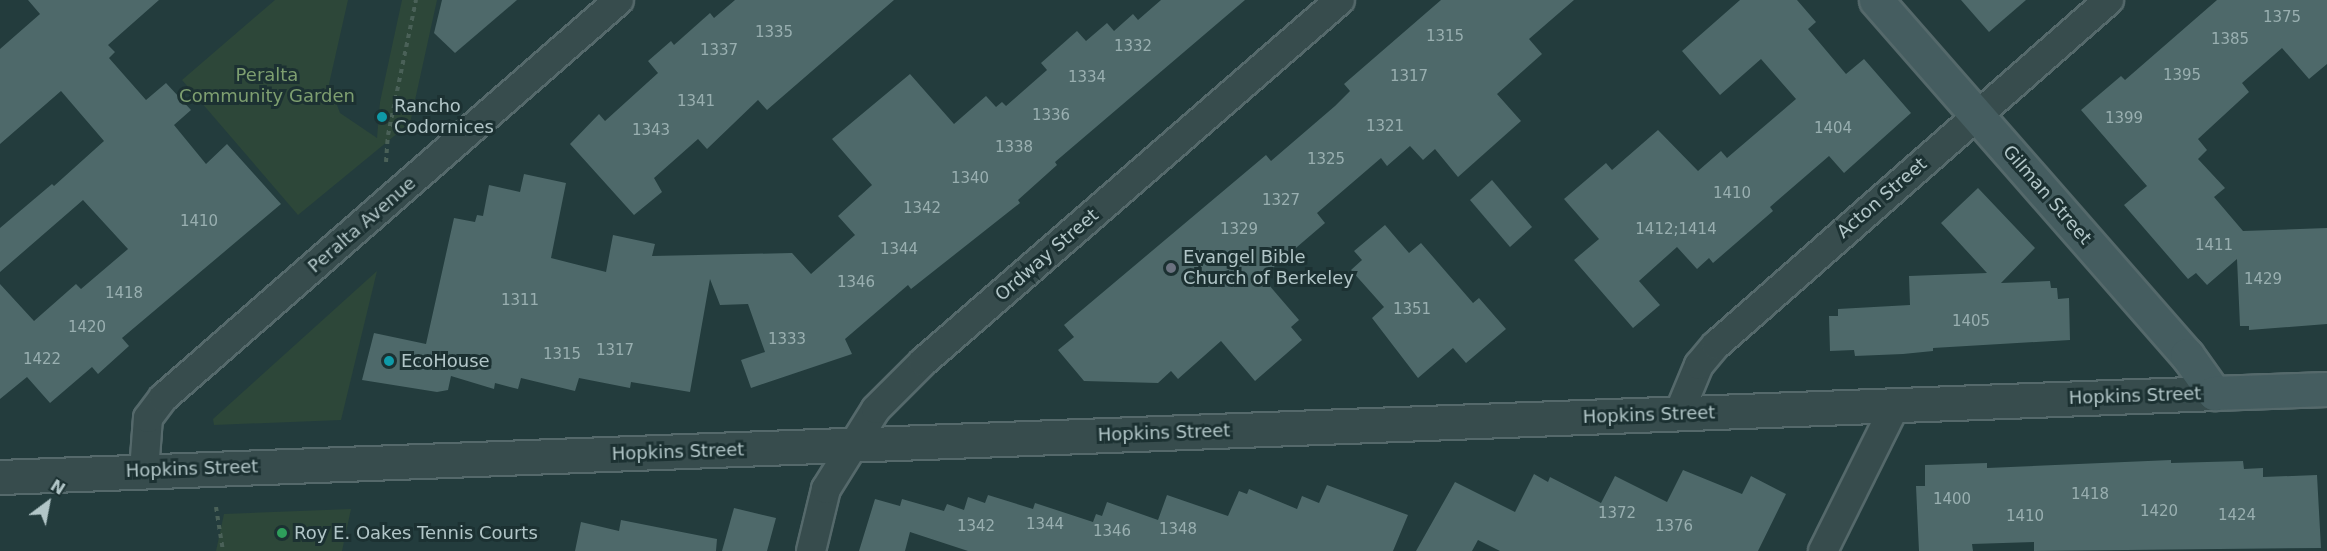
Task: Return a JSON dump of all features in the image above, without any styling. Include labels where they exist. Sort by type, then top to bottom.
[{"type":"main road","name":"Gilman Street","points":[[1876,0],[2187,356],[2214,393]]},
{"type":"main road","name":"Hopkins Street","points":[[2214,393],[2327,389]]},
{"type":"street","name":"Peralta Avenue","points":[[144,471],[148,418],[163,398],[619,0]]},
{"type":"street","name":"Ordway Street","points":[[811,551],[826,489],[876,409],[923,362],[1340,0]]},
{"type":"street","name":"Acton Street","points":[[1679,413],[1699,365],[1716,345],[2109,0]]},
{"type":"street","name":"Hopkins Street","points":[[0,477],[2214,393]]},
{"type":"street","points":[[1823,551],[1895,406]]},
{"type":"path","points":[[385,205],[388,135],[416,0]]},
{"type":"path","points":[[216,507],[223,551]]},
{"type":"green space","name":"Peralta Community Garden","points":[[275,0],[348,0],[329,84],[340,113],[377,138],[380,102],[402,0],[437,0],[410,123],[298,215],[182,80]]},
{"type":"green space","points":[[377,271],[341,420],[214,425],[213,419]]},
{"type":"green space","points":[[351,509],[342,551],[216,551],[224,514]]},
{"type":"building","points":[[28,0],[159,0],[108,45],[115,52],[109,58],[146,100],[166,83],[191,110],[174,125],[206,164],[227,144],[281,204],[122,338],[129,346],[98,374],[92,367],[50,403],[27,377],[0,399],[0,284],[34,321],[76,284],[81,289],[128,249],[83,200],[0,272],[0,228],[52,184],[54,186],[104,141],[61,91],[0,144],[0,49],[40,14]]},
{"type":"building","points":[[442,0],[517,0],[455,53],[434,33]]},
{"type":"building","points":[[735,0],[894,0],[767,110],[758,100],[707,149],[698,139],[654,178],[662,192],[634,215],[570,144],[599,114],[605,121],[658,73],[648,61],[671,41],[674,45],[710,13],[714,18]]},
{"type":"building","points":[[1161,0],[1245,0],[1055,162],[1057,165],[1018,200],[1020,203],[911,289],[908,285],[845,339],[852,354],[751,388],[741,360],[765,352],[748,304],[720,305],[710,279],[690,392],[631,382],[630,388],[579,378],[575,391],[521,378],[518,389],[495,383],[494,389],[451,376],[448,390],[437,392],[362,380],[374,333],[426,344],[454,218],[475,222],[477,215],[483,216],[489,185],[520,192],[524,174],[566,183],[551,258],[606,272],[613,235],[655,244],[652,256],[792,253],[811,274],[855,235],[838,216],[872,185],[832,139],[910,74],[954,124],[986,96],[996,107],[1002,102],[1006,106],[1047,70],[1041,63],[1077,31],[1086,41],[1107,23],[1114,31],[1133,14],[1138,20]]},
{"type":"building","points":[[1441,0],[1574,0],[1529,39],[1542,54],[1497,94],[1521,121],[1458,177],[1435,149],[1423,160],[1410,146],[1387,166],[1381,158],[1317,213],[1325,223],[1262,277],[1299,320],[1291,327],[1302,340],[1255,381],[1221,341],[1178,379],[1171,371],[1158,383],[1084,381],[1058,350],[1074,337],[1064,325],[1266,155],[1271,161],[1335,106],[1350,91],[1344,84]]},
{"type":"building","points":[[1740,0],[1797,0],[1816,22],[1808,29],[1846,74],[1864,59],[1911,113],[1844,173],[1829,156],[1770,207],[1773,211],[1713,263],[1709,258],[1697,269],[1677,247],[1639,281],[1660,305],[1633,328],[1574,260],[1599,239],[1564,199],[1606,163],[1612,170],[1658,130],[1698,171],[1721,151],[1727,158],[1796,99],[1761,59],[1720,95],[1682,51]]},
{"type":"building","points":[[1961,0],[2026,0],[1989,32]]},
{"type":"building","points":[[2217,0],[2327,0],[2327,64],[2309,79],[2282,48],[2242,83],[2249,92],[2198,139],[2207,150],[2198,159],[2225,188],[2214,197],[2243,231],[2327,228],[2327,324],[2249,330],[2249,326],[2240,326],[2237,259],[2207,285],[2196,273],[2188,279],[2124,205],[2147,186],[2081,110],[2121,76],[2125,80]]},
{"type":"building","points":[[1492,180],[1532,227],[1510,247],[1470,200]]},
{"type":"building","points":[[1978,188],[2035,248],[2001,283],[2050,281],[2051,288],[2057,288],[2058,299],[2069,298],[2070,340],[1933,348],[1933,351],[1903,354],[1855,356],[1854,350],[1830,351],[1829,316],[1838,316],[1838,309],[1910,305],[1909,276],[1987,273],[1941,223]]},
{"type":"building","points":[[1385,225],[1409,253],[1421,243],[1473,303],[1479,298],[1506,329],[1466,363],[1453,348],[1418,378],[1372,318],[1384,307],[1351,270],[1362,260],[1354,251]]},
{"type":"building","points":[[2171,460],[2171,463],[2243,461],[2244,469],[2263,468],[2263,477],[2317,475],[2321,548],[2034,551],[2034,542],[1972,544],[1973,551],[1919,551],[1916,486],[1925,486],[1925,465],[1987,463],[1987,468]]},
{"type":"building","points":[[1683,470],[1742,494],[1751,476],[1786,494],[1758,551],[1500,551],[1478,540],[1472,551],[1416,551],[1455,482],[1515,512],[1534,474],[1548,482],[1550,477],[1601,503],[1615,476],[1667,502]]},
{"type":"building","points":[[1327,485],[1408,515],[1393,551],[968,551],[910,532],[905,551],[859,551],[875,499],[900,506],[902,499],[944,511],[947,504],[964,510],[968,497],[985,503],[988,495],[1033,509],[1035,503],[1093,522],[1096,514],[1102,516],[1107,502],[1158,520],[1167,495],[1228,516],[1239,491],[1247,494],[1249,489],[1297,509],[1302,496],[1319,503]]},
{"type":"building","points":[[734,508],[776,518],[767,551],[722,551]]},
{"type":"building","points":[[621,520],[717,539],[716,551],[575,551],[581,522],[619,531]]},
{"type":"place","name":"Rancho Codornices","points":[[382,117]]},
{"type":"place","name":"Evangel Bible Church of Berkeley","points":[[1171,268]]},
{"type":"place","name":"EcoHouse","points":[[389,361]]},
{"type":"place","name":"Roy E. Oakes Tennis Courts","points":[[282,533]]}]
